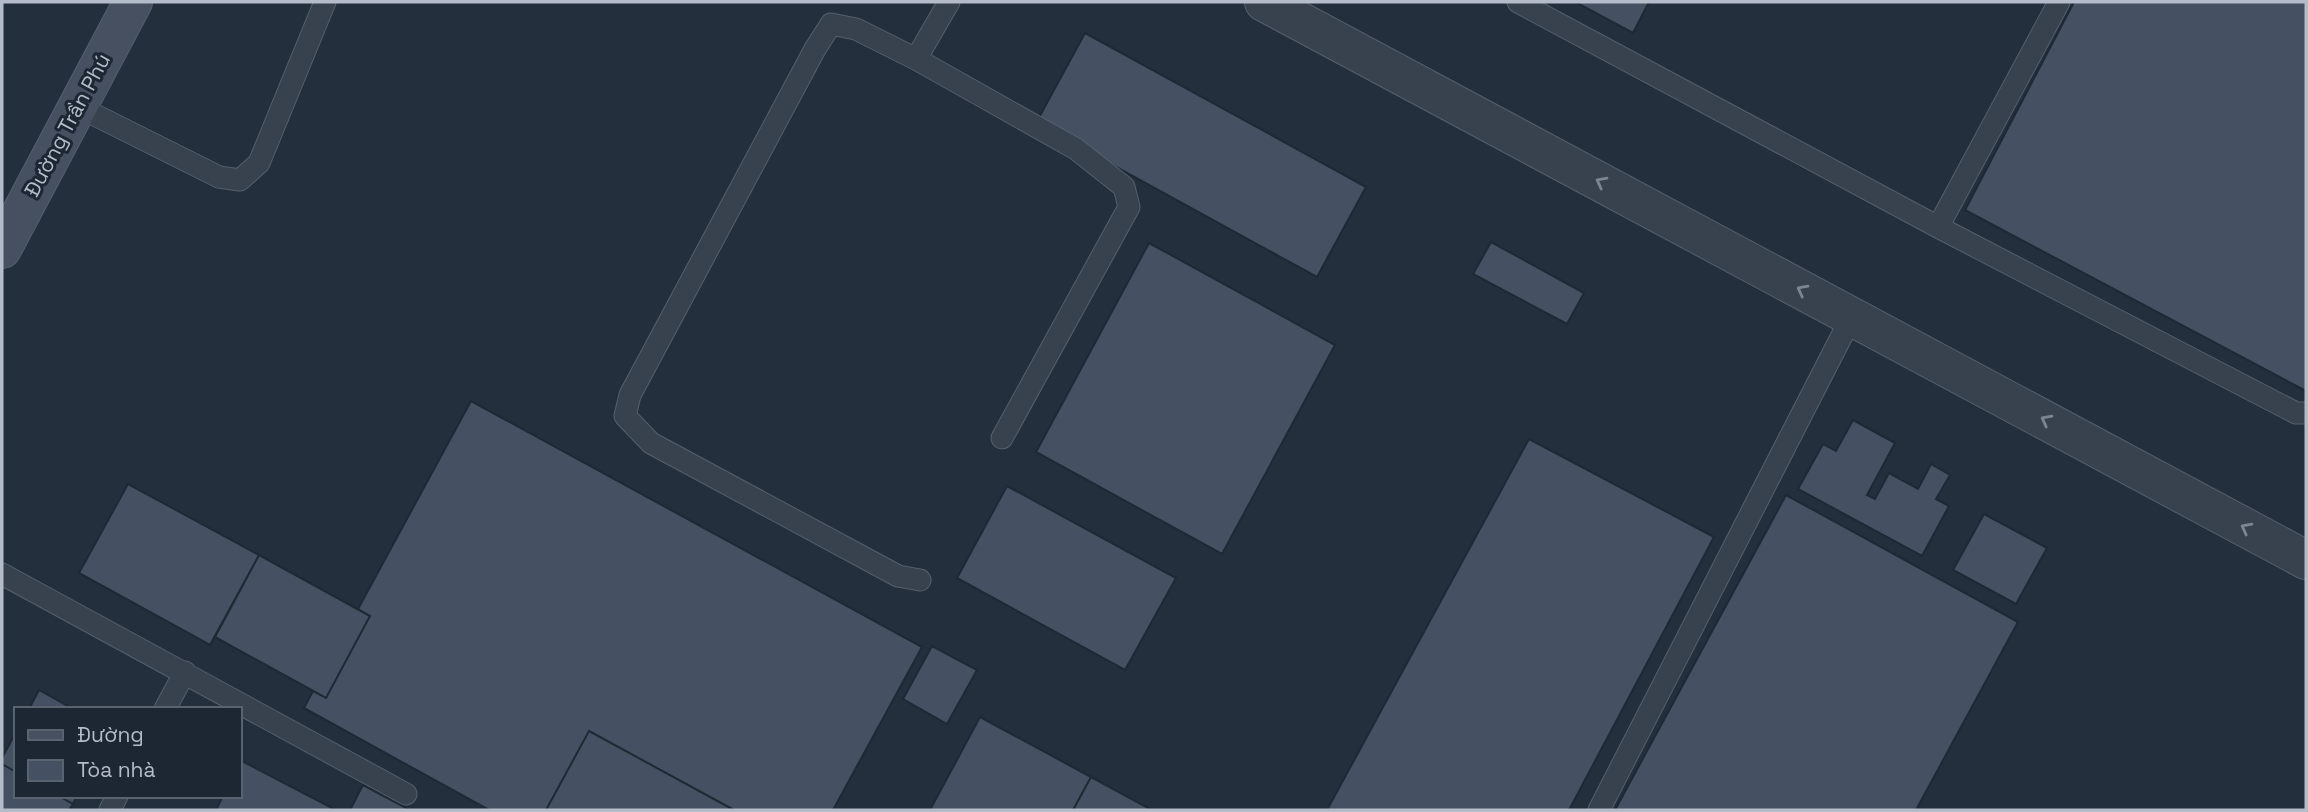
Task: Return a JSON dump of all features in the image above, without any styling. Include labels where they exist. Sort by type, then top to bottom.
[{"type":"main road","name":"Đường Trần Phú","points":[[2,248],[129,3]]},
{"type":"street","points":[[1264,2],[2306,560]]},
{"type":"lane","points":[[77,106],[219,177],[240,180],[259,163],[326,2]]},
{"type":"lane","points":[[916,59],[949,2]]},
{"type":"lane","points":[[1518,2],[1938,227],[2296,412],[2306,413]]},
{"type":"lane","points":[[1938,227],[2059,2]]},
{"type":"lane","points":[[920,580],[898,576],[651,443],[625,416],[630,395],[815,49],[831,24],[856,29],[916,59],[1076,149],[1124,187],[1129,207],[1002,438]]},
{"type":"lane","points":[[1599,810],[1852,316]]},
{"type":"lane","points":[[2,574],[406,794]]},
{"type":"lane","points":[[166,707],[185,672]]},
{"type":"building","points":[[1575,2],[1649,2],[1633,33]]},
{"type":"building","points":[[2074,2],[2306,2],[2306,391],[1965,210]]},
{"type":"building","points":[[1085,33],[1366,187],[1317,277],[1036,123]]},
{"type":"building","points":[[1491,242],[1584,293],[1567,324],[1473,274]]},
{"type":"building","points":[[1149,243],[1335,345],[1222,554],[1036,452]]},
{"type":"building","points":[[471,401],[922,647],[833,810],[734,810],[589,731],[546,810],[489,810],[304,708],[313,691],[326,698],[370,616],[358,609]]},
{"type":"building","points":[[1853,420],[1895,443],[1867,495],[1875,499],[1889,473],[1918,489],[1931,464],[1950,475],[1936,499],[1949,506],[1922,556],[1798,489],[1823,444],[1836,451]]},
{"type":"building","points":[[1529,439],[1714,537],[1569,810],[1327,810]]},
{"type":"building","points":[[128,484],[259,555],[210,645],[79,573]]},
{"type":"building","points":[[1007,486],[1176,578],[1125,670],[957,578]]},
{"type":"building","points":[[1786,495],[2018,622],[1916,810],[1615,810]]},
{"type":"building","points":[[1984,514],[2047,548],[2016,604],[1953,570]]},
{"type":"building","points":[[259,555],[370,616],[326,698],[215,637]]},
{"type":"building","points":[[932,646],[977,670],[947,724],[903,699]]},
{"type":"building","points":[[39,690],[69,707],[30,707]]},
{"type":"building","points":[[980,717],[1091,777],[1073,810],[930,810]]},
{"type":"building","points":[[589,731],[734,810],[546,810]]},
{"type":"building","points":[[14,736],[14,771],[2,764],[2,758]]},
{"type":"building","points":[[242,761],[336,810],[216,810],[222,798],[242,798]]},
{"type":"building","points":[[2,764],[14,771],[14,798],[62,798],[73,804],[69,810],[2,810]]},
{"type":"building","points":[[1091,777],[1152,810],[1073,810]]},
{"type":"building","points":[[363,785],[410,810],[350,810]]},
{"type":"building","points":[[62,798],[76,798],[73,804]]}]
